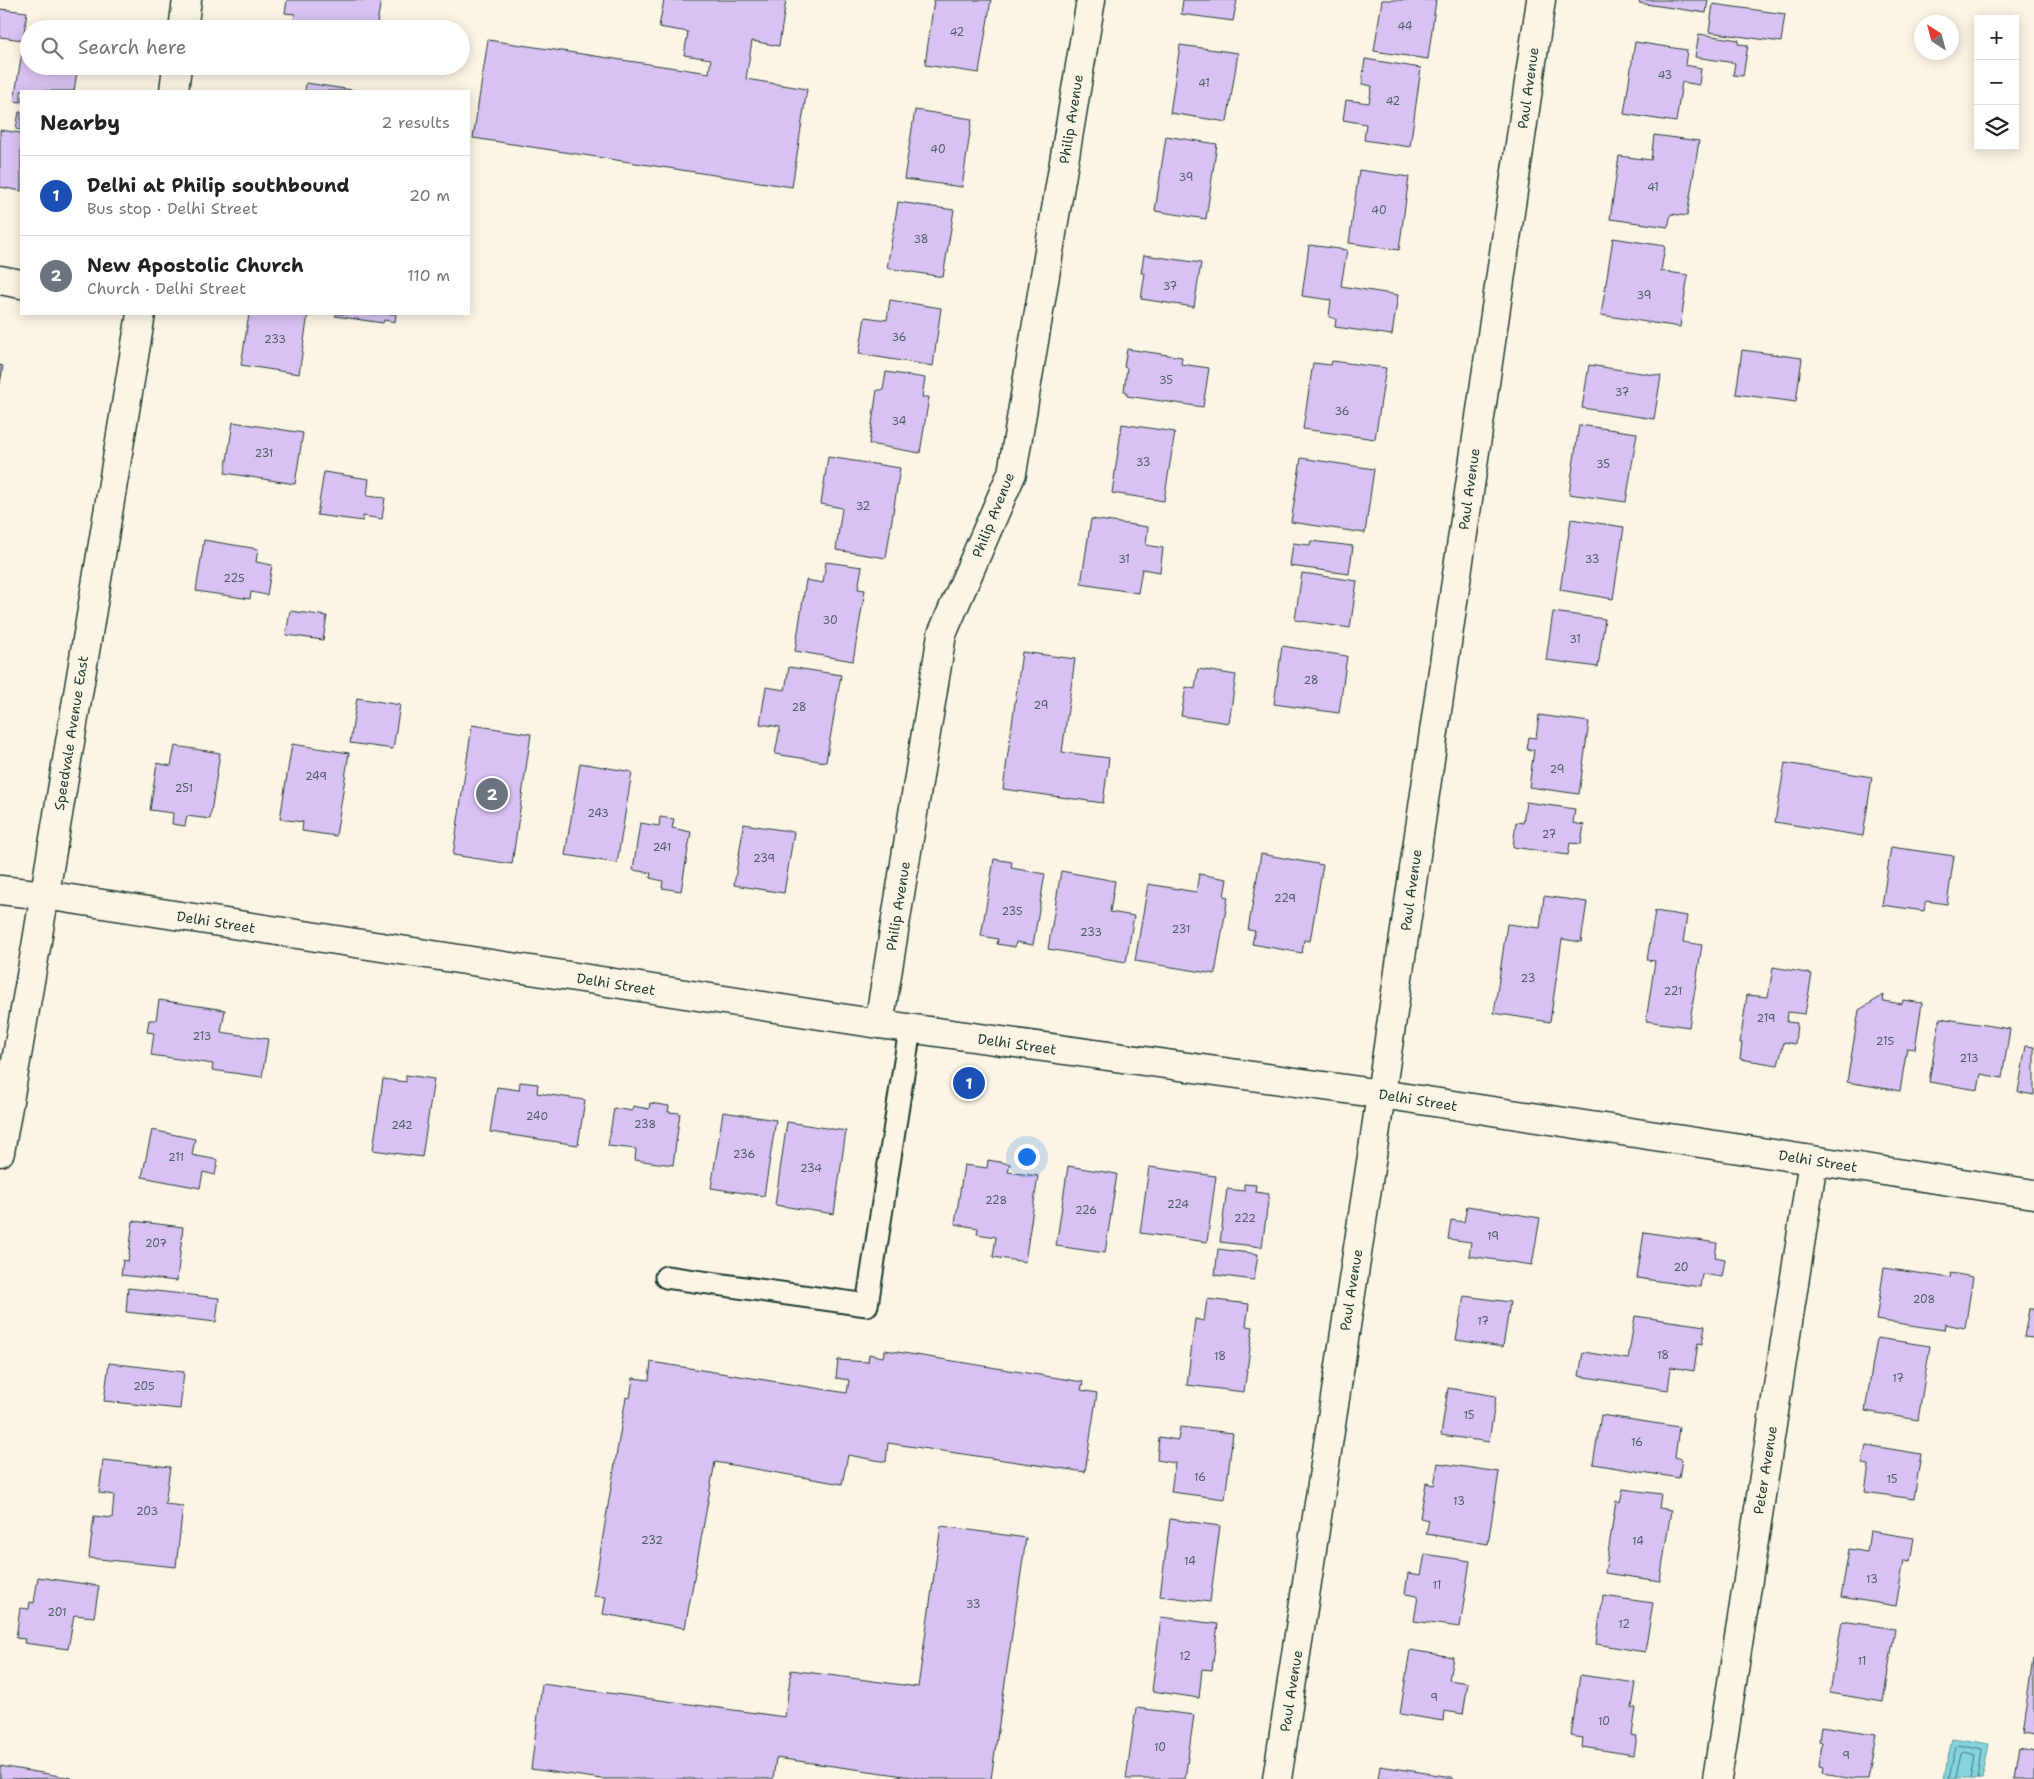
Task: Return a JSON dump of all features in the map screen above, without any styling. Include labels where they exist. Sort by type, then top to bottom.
[{"type":"street","points":[[184,20],[187,0]]},
{"type":"street","name":"Philip Avenue","points":[[879,1024],[942,634],[1012,473],[1090,0]]},
{"type":"street","name":"Paul Avenue","points":[[1277,1779],[1381,1094],[1541,0]]},
{"type":"street","points":[[174,90],[177,75]]},
{"type":"street","points":[[0,280],[20,284]]},
{"type":"street","name":"Speedvale Avenue East","points":[[0,1152],[140,315]]},
{"type":"street","name":"Delhi Street","points":[[0,890],[44,895],[910,1029],[1381,1094],[2034,1194]]},
{"type":"street","name":"Peter Avenue","points":[[1717,1779],[1814,1161]]},
{"type":"lane","points":[[666,1277],[867,1305],[910,1029]]},
{"type":"water","points":[[1952,1738],[1989,1744],[1982,1779],[1944,1779]]},
{"type":"building","points":[[287,0],[381,0],[378,20],[294,20],[295,14],[285,13]]},
{"type":"building","points":[[664,0],[786,0],[779,46],[752,41],[746,79],[807,89],[792,187],[473,138],[488,40],[709,73],[711,59],[684,55],[688,32],[659,27]]},
{"type":"building","points":[[934,0],[991,0],[979,73],[925,65]]},
{"type":"building","points":[[1183,0],[1237,0],[1233,21],[1181,14]]},
{"type":"building","points":[[1382,0],[1436,0],[1428,59],[1374,51]]},
{"type":"building","points":[[1640,0],[1708,0],[1706,13],[1639,3]]},
{"type":"building","points":[[1713,4],[1785,14],[1781,42],[1709,32]]},
{"type":"building","points":[[0,9],[27,12],[26,20],[20,20],[20,40],[0,37]]},
{"type":"building","points":[[1699,34],[1739,40],[1738,44],[1748,45],[1743,76],[1733,75],[1735,63],[1695,57]]},
{"type":"building","points":[[1635,42],[1687,50],[1685,65],[1701,68],[1699,85],[1682,82],[1676,122],[1624,114]]},
{"type":"building","points":[[1180,45],[1238,53],[1227,122],[1170,113]]},
{"type":"building","points":[[1365,59],[1421,68],[1410,147],[1364,140],[1366,124],[1343,120],[1346,100],[1369,103],[1372,86],[1362,84]]},
{"type":"building","points":[[20,64],[20,75],[77,75],[74,90],[20,90],[20,102],[14,101]]},
{"type":"building","points":[[306,83],[352,90],[305,90]]},
{"type":"building","points":[[915,110],[972,119],[962,187],[904,179]]},
{"type":"building","points":[[19,112],[20,112],[20,130],[16,129]]},
{"type":"building","points":[[0,130],[20,133],[20,191],[0,187]]},
{"type":"building","points":[[1654,135],[1699,141],[1687,216],[1671,214],[1668,227],[1610,219],[1619,156],[1651,160]]},
{"type":"building","points":[[1166,136],[1217,144],[1206,219],[1155,211]]},
{"type":"building","points":[[1359,170],[1409,177],[1399,250],[1349,243]]},
{"type":"building","points":[[898,202],[954,210],[943,277],[887,268]]},
{"type":"building","points":[[1613,238],[1665,246],[1661,271],[1688,275],[1680,327],[1601,315]]},
{"type":"building","points":[[1309,245],[1347,250],[1341,286],[1398,295],[1392,335],[1335,327],[1336,319],[1329,317],[1331,300],[1302,296]]},
{"type":"building","points":[[1144,255],[1201,263],[1194,307],[1141,299],[1145,273],[1141,273]]},
{"type":"building","points":[[890,300],[941,308],[933,366],[859,354],[865,317],[887,320]]},
{"type":"building","points":[[249,315],[308,315],[299,374],[241,365]]},
{"type":"building","points":[[396,315],[395,322],[384,320],[383,323],[335,316]]},
{"type":"building","points":[[1127,349],[1182,357],[1181,364],[1209,368],[1203,407],[1127,396],[1127,392],[1124,391],[1127,368],[1124,367]]},
{"type":"building","points":[[1742,350],[1802,358],[1796,402],[1736,394]]},
{"type":"building","points":[[1332,361],[1386,368],[1375,439],[1303,429],[1313,363],[1331,365]]},
{"type":"building","points":[[0,365],[3,366],[0,384]]},
{"type":"building","points":[[1589,365],[1661,376],[1654,419],[1582,408]]},
{"type":"building","points":[[886,372],[925,378],[922,397],[929,397],[920,453],[869,444],[877,390],[883,390]]},
{"type":"building","points":[[233,422],[303,433],[295,484],[225,473]]},
{"type":"building","points":[[1122,424],[1175,432],[1164,501],[1112,493]]},
{"type":"building","points":[[1579,425],[1637,433],[1626,502],[1569,494]]},
{"type":"building","points":[[828,457],[900,468],[886,558],[836,550],[842,508],[821,504]]},
{"type":"building","points":[[1301,458],[1374,469],[1365,533],[1291,522]]},
{"type":"building","points":[[324,472],[369,479],[367,496],[385,498],[382,519],[363,516],[363,521],[317,515]]},
{"type":"building","points":[[1091,519],[1148,527],[1146,545],[1163,548],[1160,572],[1142,569],[1138,593],[1081,584]]},
{"type":"building","points":[[1571,519],[1624,527],[1613,599],[1560,590]]},
{"type":"building","points":[[204,540],[258,549],[256,562],[272,565],[267,595],[251,592],[250,599],[196,591]]},
{"type":"building","points":[[1311,541],[1353,546],[1349,574],[1290,566],[1293,543],[1310,545]]},
{"type":"building","points":[[826,562],[862,567],[858,589],[865,590],[853,661],[795,651],[806,580],[823,583]]},
{"type":"building","points":[[1302,573],[1357,581],[1350,628],[1295,620]]},
{"type":"building","points":[[290,611],[327,616],[323,640],[286,635]]},
{"type":"building","points":[[1553,612],[1605,619],[1598,667],[1546,660]]},
{"type":"building","points":[[1282,646],[1347,656],[1339,713],[1274,704]]},
{"type":"building","points":[[1022,652],[1075,659],[1062,752],[1109,758],[1103,803],[1003,789]]},
{"type":"building","points":[[789,667],[841,675],[826,762],[775,754],[780,727],[760,724],[766,687],[785,690]]},
{"type":"building","points":[[1198,669],[1236,675],[1229,723],[1181,716],[1186,687],[1195,689]]},
{"type":"building","points":[[357,698],[400,705],[393,749],[350,743]]},
{"type":"building","points":[[1539,715],[1589,722],[1579,794],[1529,787],[1534,750],[1527,749],[1529,737],[1536,738]]},
{"type":"building","points":[[472,725],[531,734],[512,864],[453,855]]},
{"type":"building","points":[[292,744],[349,753],[336,836],[302,831],[303,822],[280,819]]},
{"type":"building","points":[[175,746],[220,753],[210,819],[187,816],[185,826],[172,824],[173,813],[150,810],[157,763],[171,766]]},
{"type":"building","points":[[580,763],[632,772],[617,863],[565,855]]},
{"type":"building","points":[[1785,763],[1872,777],[1863,836],[1775,822]]},
{"type":"building","points":[[1526,802],[1575,809],[1573,823],[1584,825],[1581,844],[1570,843],[1568,855],[1513,847],[1516,822],[1523,823]]},
{"type":"building","points":[[660,817],[674,819],[672,828],[691,832],[681,891],[662,888],[663,881],[650,878],[651,873],[633,870],[640,823],[659,826]]},
{"type":"building","points":[[744,824],[794,832],[784,893],[734,885]]},
{"type":"building","points":[[1891,847],[1954,856],[1947,904],[1926,901],[1924,911],[1882,905]]},
{"type":"building","points":[[1261,854],[1323,865],[1310,941],[1304,940],[1302,953],[1252,944],[1255,931],[1248,930]]},
{"type":"building","points":[[994,859],[1012,862],[1011,868],[1045,874],[1033,945],[1016,942],[1015,947],[997,944],[998,939],[981,936]]},
{"type":"building","points":[[1061,871],[1115,881],[1110,912],[1134,916],[1126,962],[1048,949]]},
{"type":"building","points":[[1199,874],[1227,879],[1224,896],[1228,897],[1215,974],[1135,961],[1148,884],[1196,892]]},
{"type":"building","points":[[1544,896],[1587,902],[1581,942],[1562,939],[1550,1022],[1494,1013],[1507,924],[1540,928]]},
{"type":"building","points":[[1655,911],[1687,916],[1683,942],[1702,945],[1689,1027],[1646,1021],[1655,961],[1647,960]]},
{"type":"building","points":[[1773,967],[1812,974],[1805,1014],[1788,1012],[1787,1022],[1797,1023],[1795,1044],[1784,1042],[1778,1065],[1740,1059],[1742,1043],[1740,1043],[1747,995],[1768,997]]},
{"type":"building","points":[[1884,995],[1883,1001],[1902,1004],[1903,1000],[1922,1003],[1915,1049],[1907,1048],[1900,1091],[1847,1082],[1859,1010]]},
{"type":"building","points":[[159,1000],[225,1010],[221,1032],[268,1039],[262,1077],[212,1070],[213,1064],[151,1055],[154,1033],[147,1032],[149,1020],[156,1020]]},
{"type":"building","points":[[1940,1018],[2010,1029],[2002,1078],[1981,1074],[1978,1090],[1929,1082]]},
{"type":"building","points":[[2026,1046],[2034,1047],[2034,1095],[2018,1092]]},
{"type":"building","points":[[406,1075],[434,1079],[422,1157],[373,1150],[383,1079],[406,1082]]},
{"type":"building","points":[[520,1082],[538,1084],[537,1093],[585,1100],[578,1145],[490,1132],[497,1087],[519,1090]]},
{"type":"building","points":[[650,1103],[669,1106],[668,1112],[680,1113],[673,1165],[635,1160],[636,1149],[608,1146],[614,1108],[632,1111],[633,1106],[649,1109]]},
{"type":"building","points":[[723,1112],[776,1120],[764,1196],[711,1188]]},
{"type":"building","points":[[787,1122],[846,1131],[834,1214],[775,1205]]},
{"type":"building","points":[[152,1130],[195,1139],[192,1155],[218,1160],[215,1175],[203,1172],[200,1188],[142,1177]]},
{"type":"building","points":[[988,1160],[1010,1164],[1008,1172],[1038,1176],[1025,1262],[993,1257],[996,1237],[977,1234],[978,1228],[955,1224],[964,1165],[987,1168]]},
{"type":"building","points":[[1068,1166],[1117,1174],[1105,1253],[1056,1246]]},
{"type":"building","points":[[1149,1167],[1216,1176],[1207,1242],[1140,1233]]},
{"type":"building","points":[[1244,1184],[1256,1185],[1255,1192],[1269,1194],[1262,1247],[1220,1242],[1227,1189],[1244,1191]]},
{"type":"building","points":[[1467,1206],[1540,1218],[1532,1265],[1469,1256],[1471,1242],[1448,1239],[1451,1220],[1464,1222]]},
{"type":"building","points":[[133,1221],[183,1227],[177,1281],[121,1275],[123,1260],[128,1261]]},
{"type":"building","points":[[1644,1232],[1717,1243],[1715,1257],[1725,1259],[1722,1277],[1702,1274],[1700,1287],[1637,1278]]},
{"type":"building","points":[[1218,1249],[1258,1254],[1254,1280],[1215,1275]]},
{"type":"building","points":[[1884,1268],[1950,1278],[1951,1273],[1973,1277],[1965,1328],[1945,1324],[1944,1330],[1876,1320]]},
{"type":"building","points":[[128,1288],[219,1298],[216,1322],[126,1312]]},
{"type":"building","points":[[1464,1296],[1510,1302],[1503,1347],[1456,1340]]},
{"type":"building","points":[[1207,1299],[1249,1304],[1246,1326],[1253,1327],[1244,1392],[1187,1385],[1195,1319],[1204,1321]]},
{"type":"building","points":[[2029,1309],[2034,1309],[2034,1338],[2024,1337]]},
{"type":"building","points":[[1635,1316],[1705,1326],[1702,1344],[1698,1343],[1694,1371],[1671,1367],[1668,1390],[1579,1376],[1583,1352],[1628,1359]]},
{"type":"building","points":[[1877,1338],[1930,1346],[1918,1420],[1865,1411]]},
{"type":"building","points":[[885,1350],[1083,1382],[1081,1390],[1097,1393],[1085,1472],[888,1443],[886,1462],[848,1455],[842,1484],[715,1462],[685,1628],[603,1614],[606,1597],[593,1596],[626,1397],[630,1398],[633,1378],[649,1380],[651,1362],[847,1393],[849,1380],[836,1378],[838,1360],[868,1362],[869,1354],[883,1357]]},
{"type":"building","points":[[109,1363],[184,1372],[180,1409],[104,1401]]},
{"type":"building","points":[[1448,1388],[1496,1396],[1489,1442],[1441,1435]]},
{"type":"building","points":[[1601,1415],[1679,1427],[1675,1457],[1682,1459],[1679,1478],[1593,1464]]},
{"type":"building","points":[[1180,1427],[1233,1433],[1225,1499],[1171,1492],[1175,1463],[1157,1460],[1159,1437],[1178,1440]]},
{"type":"building","points":[[1866,1445],[1921,1454],[1914,1499],[1865,1492],[1869,1465],[1862,1464]]},
{"type":"building","points":[[103,1460],[170,1467],[165,1504],[183,1506],[176,1567],[89,1558],[94,1516],[112,1518],[114,1495],[99,1493]]},
{"type":"building","points":[[1438,1463],[1499,1472],[1488,1544],[1426,1534],[1429,1520],[1420,1518],[1426,1483],[1434,1485]]},
{"type":"building","points":[[1623,1489],[1661,1494],[1659,1508],[1671,1510],[1660,1581],[1605,1573],[1616,1501],[1620,1502]]},
{"type":"building","points":[[1170,1519],[1220,1526],[1210,1602],[1160,1596]]},
{"type":"building","points":[[941,1526],[1026,1538],[991,1779],[926,1779],[776,1758],[773,1779],[602,1779],[531,1769],[542,1684],[785,1717],[791,1670],[918,1687]]},
{"type":"building","points":[[1870,1531],[1914,1538],[1910,1561],[1904,1560],[1896,1606],[1841,1597],[1849,1549],[1867,1552]]},
{"type":"building","points":[[1425,1554],[1470,1561],[1460,1627],[1414,1621],[1418,1596],[1405,1594],[1408,1573],[1421,1575]]},
{"type":"building","points":[[38,1577],[99,1586],[94,1617],[74,1615],[68,1649],[24,1643],[25,1639],[16,1638],[20,1608],[29,1609],[30,1602],[34,1603]]},
{"type":"building","points":[[1603,1596],[1653,1603],[1645,1652],[1596,1644]]},
{"type":"building","points":[[1161,1617],[1218,1624],[1212,1670],[1202,1669],[1199,1698],[1152,1691]]},
{"type":"building","points":[[1842,1621],[1895,1629],[1883,1702],[1830,1693]]},
{"type":"building","points":[[1410,1650],[1453,1657],[1449,1680],[1468,1683],[1463,1714],[1444,1711],[1443,1721],[1400,1714]]},
{"type":"building","points":[[2034,1659],[2034,1735],[2022,1733]]},
{"type":"building","points":[[1580,1675],[1636,1683],[1632,1708],[1636,1708],[1632,1735],[1637,1736],[1634,1755],[1582,1747],[1583,1738],[1571,1736]]},
{"type":"building","points":[[1136,1708],[1194,1715],[1185,1779],[1126,1779]]},
{"type":"building","points":[[1821,1726],[1876,1734],[1868,1779],[1854,1779],[1822,1774],[1823,1768],[1819,1767],[1822,1743],[1819,1742]]},
{"type":"building","points":[[2019,1749],[2034,1752],[2034,1779],[2014,1779]]},
{"type":"building","points":[[0,1766],[72,1778],[0,1779]]},
{"type":"building","points":[[1380,1766],[1452,1777],[1452,1779],[1378,1779]]},
{"type":"place","name":"New Apostolic Church","points":[[492,794]]},
{"type":"place","name":"Delhi at Philip southbound","points":[[969,1083]]}]
